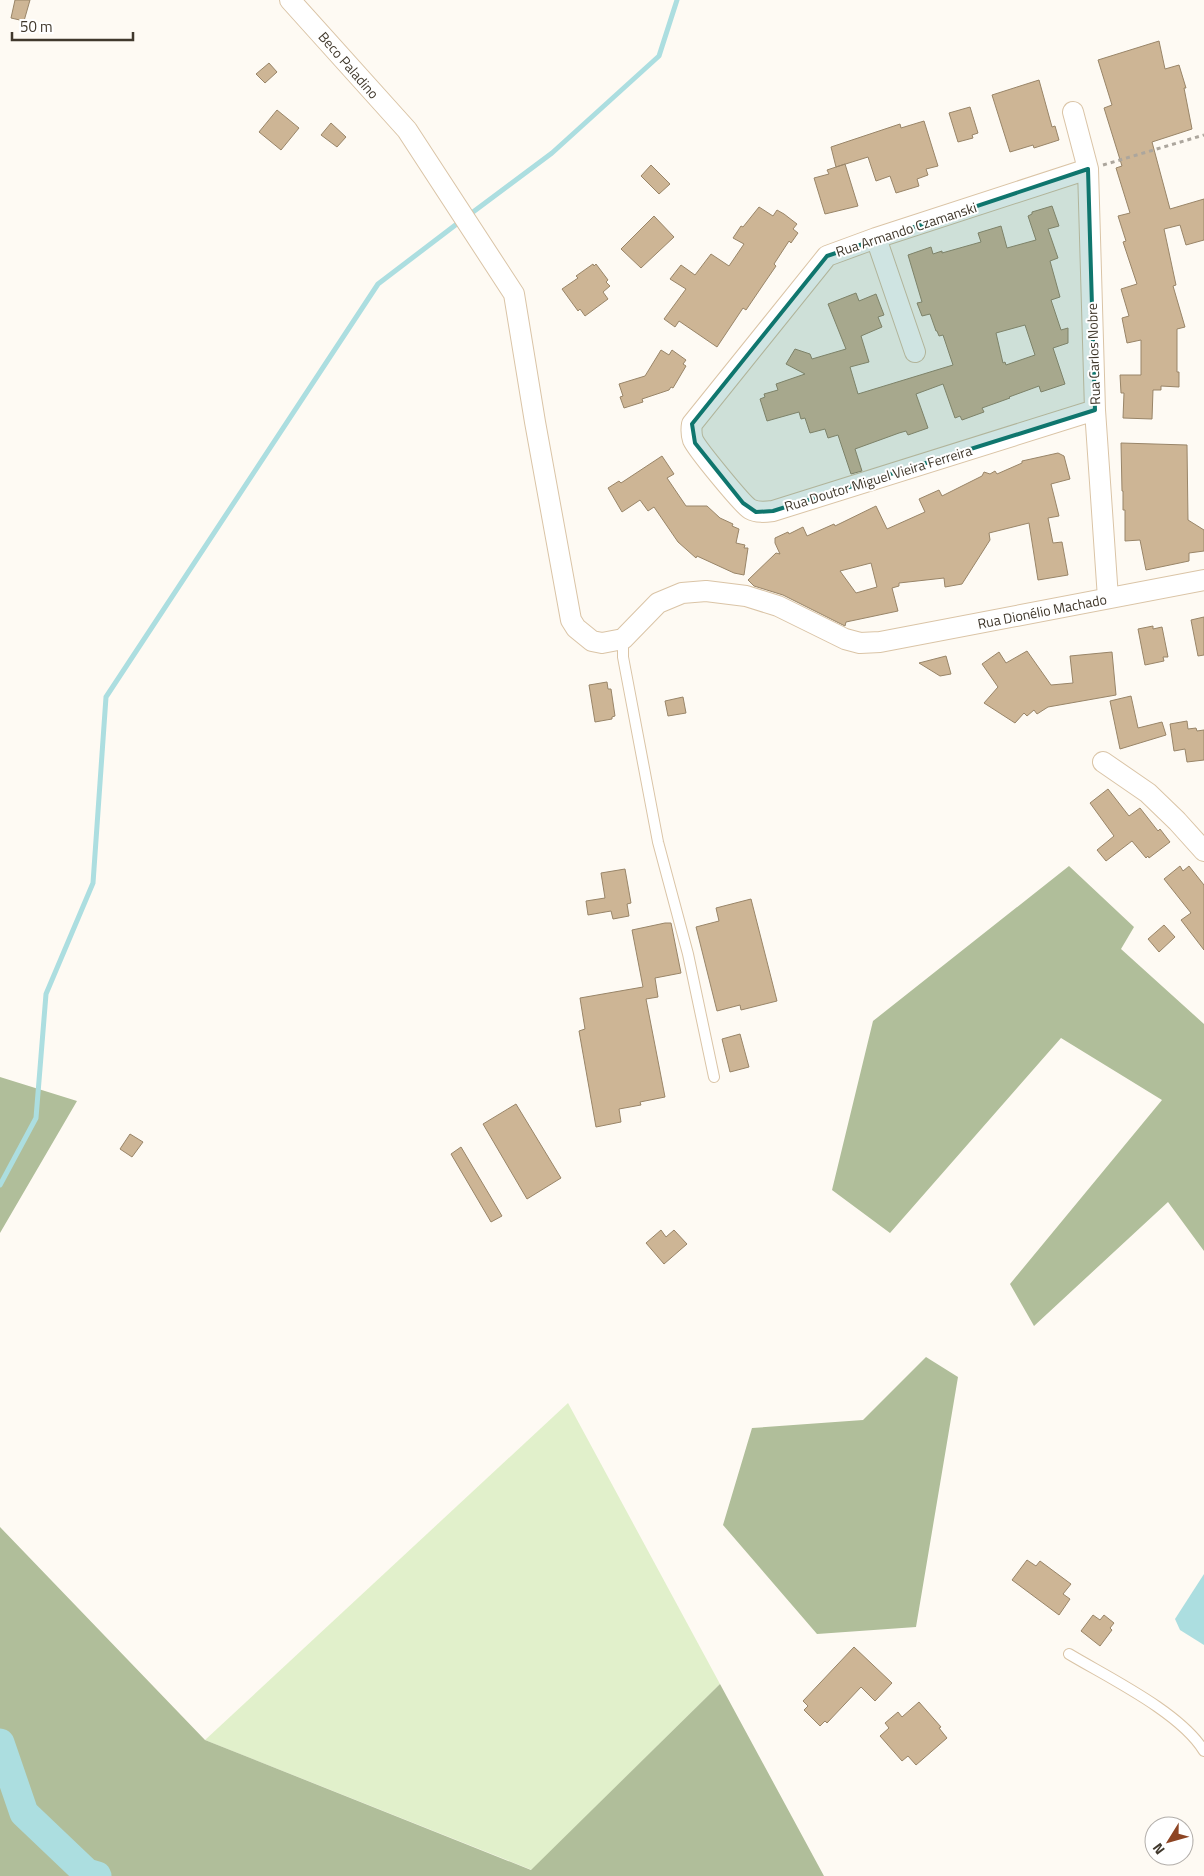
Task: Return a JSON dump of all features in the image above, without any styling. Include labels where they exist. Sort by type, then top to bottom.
[{"type":"street","name":"Beco Paladino","points":[[290,0],[407,130],[514,294],[571,620],[576,628],[592,641],[602,643],[622,639]]},
{"type":"street","name":"Rua Carlos Nobre","points":[[1073,112],[1088,169],[1095,410],[1108,598]]},
{"type":"street","name":"Rua Armando Czamanski","points":[[692,437],[692,424],[827,256],[876,238],[1088,169]]},
{"type":"street","points":[[876,238],[915,352]]},
{"type":"street","name":"Rua Doutor Miguel Vieira Ferreira","points":[[692,437],[698,448],[743,503],[756,512],[764,512],[773,511],[1095,410]]},
{"type":"street","name":"Rua Dionélio Machado","points":[[622,639],[658,603],[682,593],[706,591],[746,596],[778,606],[845,639],[860,643],[880,642],[1204,580]]},
{"type":"street","points":[[1103,762],[1148,793],[1204,851]]},
{"type":"lane","points":[[622,639],[622,657],[658,842],[688,954],[714,1076]]},
{"type":"lane","points":[[1069,1654],[1166,1712],[1197,1739],[1204,1751]]},
{"type":"path","points":[[1088,169],[1204,135]]},
{"type":"highlighted area","points":[[1088,169],[1095,410],[773,511],[756,512],[743,503],[695,443],[692,424],[827,256]]},
{"type":"green space","points":[[1069,866],[1134,927],[1121,949],[1204,1024],[1204,1251],[1168,1202],[1034,1326],[1010,1284],[1162,1100],[1061,1038],[890,1233],[832,1190],[873,1021]]},
{"type":"green space","points":[[0,1077],[77,1101],[0,1233]]},
{"type":"green space","points":[[926,1357],[958,1377],[916,1627],[817,1634],[723,1525],[752,1428],[863,1420]]},
{"type":"green space","points":[[568,1403],[720,1684],[532,1870],[205,1740]]},
{"type":"green space","points":[[0,1527],[205,1740],[531,1870],[720,1684],[824,1876],[0,1876]]},
{"type":"water","points":[[1204,1574],[1204,1645],[1180,1630],[1175,1619]]},
{"type":"building","points":[[15,0],[30,0],[24,21],[11,18]]},
{"type":"building","points":[[1159,41],[1165,69],[1179,65],[1186,88],[1184,88],[1192,129],[1152,142],[1170,209],[1204,199],[1204,240],[1186,245],[1180,225],[1164,229],[1176,285],[1173,286],[1185,327],[1177,329],[1179,387],[1161,386],[1161,390],[1153,390],[1152,419],[1123,418],[1124,393],[1121,393],[1120,375],[1141,375],[1141,340],[1127,343],[1122,318],[1129,316],[1121,289],[1137,284],[1123,242],[1126,241],[1118,216],[1130,213],[1116,168],[1122,166],[1104,108],[1112,105],[1098,60]]},
{"type":"building","points":[[269,63],[277,72],[265,83],[256,74]]},
{"type":"building","points":[[1039,80],[1052,127],[1055,126],[1059,140],[1034,148],[1033,145],[1010,152],[992,95]]},
{"type":"building","points":[[970,107],[978,133],[972,135],[973,138],[958,142],[949,113]]},
{"type":"building","points":[[277,110],[299,128],[281,150],[259,132]]},
{"type":"building","points":[[924,121],[938,166],[926,169],[928,175],[917,179],[919,186],[896,193],[890,176],[876,181],[868,157],[836,167],[831,147],[900,124],[901,128]]},
{"type":"building","points":[[331,123],[346,137],[337,147],[321,135]]},
{"type":"building","points":[[845,164],[858,206],[825,214],[814,178],[829,174],[827,170]]},
{"type":"building","points":[[651,165],[670,184],[659,194],[641,176]]},
{"type":"building","points":[[1052,206],[1059,226],[1048,229],[1058,258],[1050,261],[1060,297],[1051,300],[1061,330],[1068,328],[1068,343],[1053,348],[1065,384],[1041,392],[1039,386],[982,408],[984,412],[962,420],[960,416],[955,418],[943,384],[916,394],[928,428],[908,435],[906,431],[899,433],[855,449],[862,471],[851,474],[838,435],[828,438],[825,429],[810,433],[805,418],[801,419],[799,412],[767,421],[760,399],[765,397],[764,394],[778,390],[776,384],[805,374],[786,364],[795,349],[810,354],[812,359],[846,349],[828,304],[856,293],[859,301],[876,294],[884,315],[878,317],[882,327],[861,336],[869,362],[850,367],[858,394],[953,365],[943,335],[939,336],[930,314],[922,316],[917,303],[922,302],[908,255],[931,247],[933,254],[942,251],[942,253],[981,242],[978,233],[1001,226],[1007,248],[1036,240],[1028,216],[1032,212]],"holes":[[[1025,325],[1035,355],[1006,365],[1005,362],[1003,363],[996,333]]]},
{"type":"building","points":[[759,207],[773,216],[777,210],[784,214],[797,224],[793,229],[798,233],[791,243],[789,241],[774,264],[776,266],[746,310],[743,308],[717,347],[679,321],[675,327],[664,319],[686,289],[670,279],[681,265],[695,275],[711,254],[729,266],[744,244],[733,238],[741,226],[743,227]]},
{"type":"building","points":[[654,216],[674,237],[641,268],[621,249]]},
{"type":"building","points":[[593,264],[594,266],[596,264],[608,280],[606,282],[610,286],[603,292],[608,299],[585,316],[580,309],[578,311],[562,289]]},
{"type":"building","points":[[661,350],[669,355],[672,350],[686,360],[683,364],[686,366],[673,388],[671,387],[669,390],[642,399],[643,402],[624,408],[620,397],[623,396],[619,384],[645,376]]},
{"type":"building","points":[[1121,443],[1187,445],[1188,520],[1204,530],[1204,551],[1189,553],[1189,561],[1146,570],[1140,540],[1125,541]]},
{"type":"building","points":[[1058,453],[1064,456],[1070,479],[1051,484],[1059,516],[1048,518],[1053,543],[1062,542],[1068,575],[1038,580],[1029,523],[989,533],[990,540],[962,584],[945,587],[944,578],[899,583],[899,586],[892,588],[898,611],[846,622],[845,626],[783,595],[754,586],[748,580],[776,553],[780,554],[775,538],[788,532],[789,534],[803,527],[807,536],[834,524],[835,526],[876,506],[887,529],[925,512],[919,499],[939,490],[942,496],[982,476],[984,472],[990,474],[995,471],[997,474],[1022,463],[1022,461]],"holes":[[[871,563],[877,587],[856,593],[840,571]]]},
{"type":"building","points":[[662,456],[674,474],[667,478],[686,506],[707,506],[720,518],[739,529],[736,543],[745,545],[744,548],[748,548],[744,575],[734,573],[697,556],[696,558],[678,542],[654,507],[648,511],[640,500],[622,512],[608,488],[619,481],[621,483]]},
{"type":"building","points":[[1204,617],[1204,655],[1198,656],[1191,620]]},
{"type":"building","points":[[1153,626],[1153,629],[1162,627],[1168,657],[1163,657],[1164,661],[1145,665],[1138,629]]},
{"type":"building","points":[[1027,651],[1051,685],[1073,683],[1070,656],[1112,652],[1116,695],[1048,707],[1037,714],[1034,710],[1027,716],[1024,713],[1015,723],[984,703],[998,687],[982,664],[999,652],[1006,663]]},
{"type":"building","points":[[946,656],[951,674],[940,676],[919,663]]},
{"type":"building","points":[[607,682],[608,689],[611,689],[615,716],[612,719],[595,722],[589,685]]},
{"type":"building","points":[[1131,696],[1138,728],[1162,722],[1166,735],[1120,749],[1110,701]]},
{"type":"building","points":[[683,697],[686,713],[668,716],[665,701]]},
{"type":"building","points":[[1187,721],[1188,729],[1204,730],[1204,760],[1187,762],[1185,749],[1174,751],[1170,724]]},
{"type":"building","points":[[1108,789],[1129,816],[1140,808],[1158,831],[1160,829],[1170,842],[1149,858],[1148,856],[1146,858],[1132,841],[1106,861],[1097,850],[1114,836],[1090,803]]},
{"type":"building","points":[[1180,866],[1183,871],[1189,866],[1204,885],[1204,950],[1181,920],[1191,913],[1164,879]]},
{"type":"building","points":[[625,869],[631,903],[627,904],[629,916],[613,919],[611,911],[588,915],[586,901],[605,898],[601,873]]},
{"type":"building","points":[[751,899],[777,1001],[741,1010],[740,1005],[717,1011],[696,927],[719,921],[716,908]]},
{"type":"building","points":[[671,923],[681,973],[655,978],[658,997],[646,999],[665,1097],[640,1102],[641,1105],[619,1109],[621,1122],[596,1127],[579,1031],[585,1029],[580,998],[643,987],[632,930]]},
{"type":"building","points":[[1164,925],[1175,937],[1159,952],[1148,939]]},
{"type":"building","points":[[740,1034],[749,1067],[730,1072],[722,1039]]},
{"type":"building","points":[[516,1104],[561,1178],[527,1199],[483,1124]]},
{"type":"building","points":[[130,1134],[143,1142],[132,1157],[120,1149]]},
{"type":"building","points":[[461,1147],[502,1216],[491,1222],[451,1154]]},
{"type":"building","points":[[661,1230],[666,1237],[674,1230],[687,1244],[664,1264],[646,1243]]},
{"type":"building","points":[[1027,1560],[1036,1566],[1040,1561],[1071,1584],[1063,1594],[1070,1599],[1059,1615],[1012,1580]]},
{"type":"building","points":[[1093,1615],[1100,1620],[1104,1615],[1114,1623],[1110,1628],[1112,1630],[1100,1646],[1081,1631]]},
{"type":"building","points":[[854,1647],[892,1683],[875,1701],[861,1687],[827,1723],[825,1721],[820,1726],[804,1710],[808,1706],[803,1701]]},
{"type":"building","points":[[919,1702],[941,1727],[939,1728],[947,1738],[916,1765],[908,1756],[902,1761],[880,1736],[889,1728],[885,1723],[898,1712],[902,1717]]},
{"type":"waterway","points":[[469,215],[552,153],[659,56],[677,0]]},
{"type":"waterway","points":[[0,1185],[36,1118],[46,994],[93,883],[106,697],[378,284],[462,220]]},
{"type":"waterway","points":[[0,1743],[24,1813],[87,1873],[97,1876]]}]
